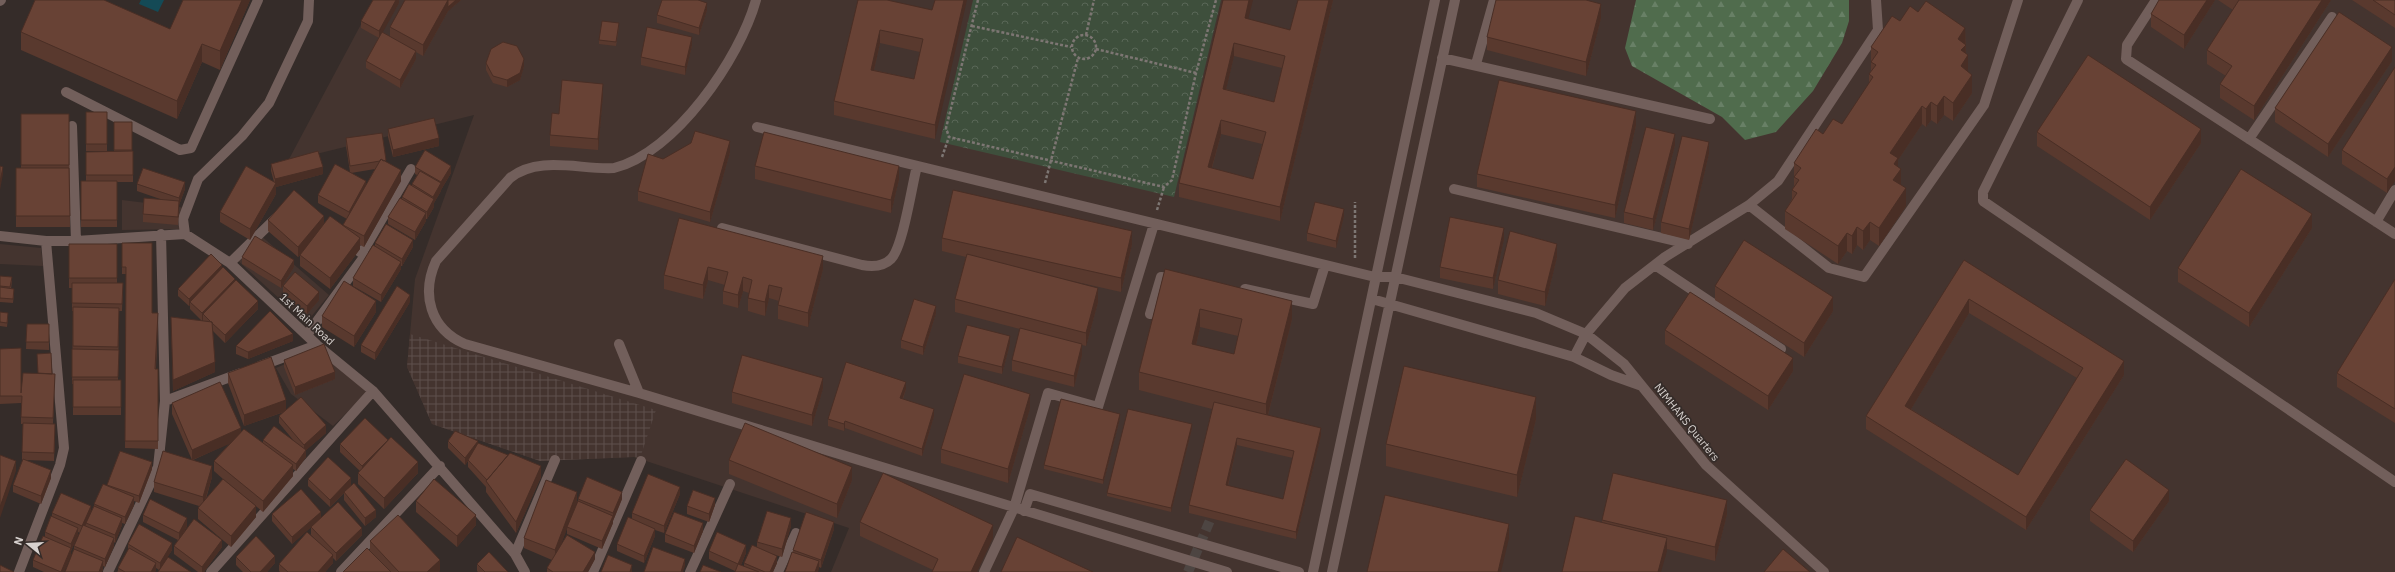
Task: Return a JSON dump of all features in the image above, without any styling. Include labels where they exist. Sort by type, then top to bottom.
[{"type":"street","points":[[66,92],[180,150],[187,150],[191,148],[258,0]]},
{"type":"street","points":[[0,236],[46,241],[76,241],[161,234],[185,234],[183,219],[198,179],[242,136],[268,103],[308,21],[309,0]]},
{"type":"street","points":[[756,0],[751,17],[728,62],[688,118],[646,156],[627,165],[614,168],[542,165],[518,172],[440,254],[432,269],[428,288],[430,307],[438,325],[455,340],[640,393],[1227,572]]},
{"type":"street","points":[[1312,572],[1372,299],[1375,277],[1435,0]]},
{"type":"street","points":[[1332,572],[1455,0]]},
{"type":"street","points":[[1476,64],[1494,0]]},
{"type":"street","points":[[1574,357],[1586,334],[1625,288],[1665,257],[1688,244],[1722,220],[1749,206],[1778,180],[1878,30],[1876,0]]},
{"type":"street","points":[[1749,206],[1829,268],[1864,277],[1984,105],[2018,0]]},
{"type":"street","points":[[2078,0],[1983,192],[1983,201],[2395,482]]},
{"type":"street","points":[[2156,0],[2127,45],[2126,59],[2395,234]]},
{"type":"street","points":[[2249,139],[2332,17]]},
{"type":"street","points":[[1442,58],[1476,64],[1710,119]]},
{"type":"street","points":[[72,126],[76,241]]},
{"type":"street","name":"NIMHANS Quarters","points":[[757,127],[1354,272],[1375,277],[1395,277],[1536,313],[1586,334],[1624,364],[1706,465],[1824,572]]},
{"type":"street","points":[[722,228],[870,267],[878,266],[885,263],[896,252],[917,166]]},
{"type":"street","points":[[362,253],[411,169]]},
{"type":"street","points":[[1454,190],[1688,244]]},
{"type":"street","points":[[2376,222],[2395,190]]},
{"type":"street","points":[[230,263],[286,208]]},
{"type":"street","points":[[984,572],[1014,508],[1048,392],[1098,407],[1154,224]]},
{"type":"street","points":[[108,572],[158,467],[164,401],[161,234]]},
{"type":"street","name":"1st Main Road","points":[[185,234],[230,263],[317,345],[373,391],[440,466],[515,554],[525,572]]},
{"type":"street","points":[[306,335],[364,257],[362,253],[338,235]]},
{"type":"street","points":[[19,572],[60,465],[64,448],[46,241]]},
{"type":"street","points":[[1232,286],[1313,304],[1325,265]]},
{"type":"street","points":[[1655,265],[1780,349]]},
{"type":"street","points":[[1150,314],[1161,277],[1189,279]]},
{"type":"street","points":[[1372,299],[1574,357],[1643,387]]},
{"type":"street","points":[[619,344],[640,393]]},
{"type":"street","points":[[164,401],[317,345]]},
{"type":"street","points":[[211,572],[373,391]]},
{"type":"street","points":[[515,554],[555,460]]},
{"type":"street","points":[[593,572],[641,461]]},
{"type":"street","points":[[341,572],[440,466]]},
{"type":"street","points":[[690,572],[730,484]]},
{"type":"street","points":[[1024,511],[1030,494],[1299,572]]},
{"type":"street","points":[[778,572],[796,534]]},
{"type":"path","points":[[938,171],[949,137],[946,128],[978,0]]},
{"type":"path","points":[[1086,35],[1094,0]]},
{"type":"path","points":[[1154,224],[1164,186],[1172,180],[1196,73],[1216,0]]},
{"type":"path","points":[[972,26],[1071,47]]},
{"type":"path","points":[[1086,35],[1094,40],[1096,49],[1090,58],[1078,58],[1073,54],[1071,47],[1076,38],[1086,35]]},
{"type":"path","points":[[1096,49],[1196,73]]},
{"type":"path","points":[[1041,196],[1052,161],[1078,58]]},
{"type":"path","points":[[949,137],[1164,186]]},
{"type":"path","points":[[1354,272],[1355,202]]},
{"type":"shaded area","points":[[374,0],[2395,0],[2395,572],[831,572],[849,528],[634,457],[540,461],[432,424],[407,367],[415,279],[474,115],[288,161]]},
{"type":"shaded area","points":[[122,200],[187,208],[185,229],[122,230]]},
{"type":"shaded area","points":[[259,234],[329,295],[306,323],[235,258]]},
{"type":"shaded area","points":[[0,244],[41,248],[43,266],[0,264]]},
{"type":"shaded area","points":[[410,334],[656,410],[640,458],[540,461],[432,424],[407,367]]},
{"type":"shaded area","points":[[317,350],[369,391],[333,426],[291,394],[276,368]]},
{"type":"green space","points":[[973,0],[1221,0],[1174,197],[940,142]]},
{"type":"green space","points":[[1636,0],[1849,0],[1849,21],[1842,43],[1813,91],[1776,132],[1745,140],[1722,117],[1632,66],[1625,48]]},
{"type":"water","points":[[141,0],[164,0],[158,12],[139,4]]},
{"type":"building","points":[[35,0],[104,0],[170,29],[183,0],[242,0],[220,51],[202,44],[177,101],[21,32]]},
{"type":"building","points":[[373,0],[396,0],[379,31],[361,21]]},
{"type":"building","points":[[405,0],[448,0],[423,45],[390,27]]},
{"type":"building","points":[[448,0],[456,0],[448,7]]},
{"type":"building","points":[[662,0],[698,0],[707,3],[699,28],[657,15]]},
{"type":"building","points":[[858,0],[887,0],[932,10],[935,0],[964,0],[935,125],[834,101]],"holes":[[[880,30],[923,39],[914,79],[871,70]]]},
{"type":"building","points":[[1223,0],[1249,0],[1245,18],[1290,30],[1298,0],[1329,0],[1280,207],[1179,183]],"holes":[[[1234,43],[1285,56],[1274,102],[1223,89]],[[1221,120],[1266,132],[1253,179],[1208,167]]]},
{"type":"building","points":[[1496,0],[1586,0],[1601,4],[1586,62],[1487,37]]},
{"type":"building","points":[[2159,0],[2207,0],[2184,35],[2151,14]]},
{"type":"building","points":[[2239,0],[2322,0],[2254,106],[2220,84],[2232,66],[2207,50]]},
{"type":"building","points":[[2373,0],[2395,0],[2395,15]]},
{"type":"building","points":[[1926,1],[1965,28],[1958,39],[1966,45],[1961,50],[1968,55],[1961,66],[1972,75],[1953,103],[1944,96],[1937,106],[1931,102],[1926,109],[1922,106],[1890,153],[1898,158],[1894,164],[1901,169],[1893,180],[1906,188],[1879,228],[1870,222],[1863,231],[1857,227],[1852,236],[1847,233],[1838,246],[1785,211],[1797,193],[1792,190],[1799,180],[1794,177],[1801,168],[1794,163],[1816,129],[1823,134],[1833,119],[1842,124],[1873,77],[1869,74],[1876,65],[1871,62],[1878,52],[1871,47],[1892,16],[1900,21],[1910,6],[1918,12]]},
{"type":"building","points":[[2339,12],[2392,47],[2328,144],[2275,108]]},
{"type":"building","points":[[602,21],[619,23],[616,42],[599,40]]},
{"type":"building","points":[[647,27],[692,37],[685,67],[641,57]]},
{"type":"building","points":[[382,32],[416,51],[400,80],[366,61]]},
{"type":"building","points":[[503,42],[517,46],[524,59],[520,73],[507,80],[493,76],[486,63],[491,49]]},
{"type":"building","points":[[2088,55],[2201,129],[2150,207],[2037,132]]},
{"type":"building","points":[[2395,67],[2395,167],[2387,179],[2342,150]]},
{"type":"building","points":[[562,80],[603,84],[598,139],[550,135],[552,113],[559,114]]},
{"type":"building","points":[[1499,80],[1636,111],[1615,205],[1477,174]]},
{"type":"building","points":[[86,112],[107,112],[107,144],[86,144]]},
{"type":"building","points":[[21,114],[69,114],[69,165],[21,165]]},
{"type":"building","points":[[434,118],[439,138],[393,150],[388,129]]},
{"type":"building","points":[[114,122],[132,122],[132,150],[114,150]]},
{"type":"building","points":[[1646,127],[1675,134],[1653,219],[1624,212]]},
{"type":"building","points":[[695,131],[730,141],[710,212],[638,191],[648,154],[663,159],[691,143]]},
{"type":"building","points":[[764,132],[899,166],[891,200],[755,166]]},
{"type":"building","points":[[382,133],[386,160],[383,161],[381,159],[380,161],[350,166],[346,138]]},
{"type":"building","points":[[1682,136],[1709,142],[1689,229],[1661,222]]},
{"type":"building","points":[[425,150],[451,166],[441,182],[415,167]]},
{"type":"building","points":[[133,151],[133,175],[86,175],[86,152]]},
{"type":"building","points":[[318,151],[323,167],[275,179],[271,164]]},
{"type":"building","points":[[381,159],[401,170],[364,236],[343,225]]},
{"type":"building","points":[[335,164],[366,181],[349,212],[318,195]]},
{"type":"building","points":[[0,166],[3,167],[0,182]]},
{"type":"building","points":[[246,166],[276,183],[250,229],[220,212]]},
{"type":"building","points":[[16,168],[69,168],[70,216],[16,216]]},
{"type":"building","points":[[143,168],[185,182],[179,198],[137,184]]},
{"type":"building","points":[[2241,169],[2312,214],[2249,313],[2178,268]]},
{"type":"building","points":[[420,171],[441,183],[433,197],[412,184]]},
{"type":"building","points":[[81,181],[117,181],[117,220],[81,220]]},
{"type":"building","points":[[409,184],[434,199],[427,212],[402,197]]},
{"type":"building","points":[[294,190],[324,216],[298,247],[268,220]]},
{"type":"building","points":[[953,190],[1132,231],[1121,278],[942,238]]},
{"type":"building","points":[[144,198],[179,201],[178,217],[143,214]]},
{"type":"building","points":[[400,198],[426,213],[415,232],[388,217]]},
{"type":"building","points":[[1315,202],[1344,209],[1336,241],[1307,233]]},
{"type":"building","points":[[330,216],[360,238],[330,278],[300,255]]},
{"type":"building","points":[[1450,217],[1504,228],[1493,278],[1440,267]]},
{"type":"building","points":[[679,218],[823,256],[808,313],[778,305],[782,288],[769,285],[765,302],[748,298],[752,280],[743,277],[738,295],[723,291],[728,272],[708,267],[703,285],[664,275]]},
{"type":"building","points":[[386,224],[413,240],[402,259],[375,243]]},
{"type":"building","points":[[1510,231],[1557,244],[1545,292],[1498,280]]},
{"type":"building","points":[[255,236],[294,260],[281,281],[242,257]]},
{"type":"building","points":[[1744,240],[1833,297],[1804,343],[1715,286]]},
{"type":"building","points":[[122,243],[152,243],[152,313],[158,313],[155,369],[158,369],[158,441],[125,441],[126,267],[122,267]]},
{"type":"building","points":[[69,244],[117,244],[117,278],[69,278]]},
{"type":"building","points":[[373,245],[401,262],[381,295],[353,278]]},
{"type":"building","points":[[211,254],[222,265],[189,299],[178,289]]},
{"type":"building","points":[[967,254],[1098,288],[1086,333],[955,299]]},
{"type":"building","points":[[1964,260],[2124,361],[2026,517],[1866,416]],"holes":[[[1969,299],[2083,368],[2018,475],[1905,406]]]},
{"type":"building","points":[[223,267],[235,279],[202,313],[190,302]]},
{"type":"building","points":[[1165,269],[1292,301],[1266,404],[1139,372]],"holes":[[[1200,309],[1242,319],[1234,354],[1192,344]]]},
{"type":"building","points":[[295,272],[319,292],[307,306],[283,286]]},
{"type":"building","points":[[0,276],[12,277],[10,287],[0,286]]},
{"type":"building","points":[[2395,279],[2395,409],[2337,373]]},
{"type":"building","points":[[236,280],[258,301],[225,335],[203,314]]},
{"type":"building","points":[[344,281],[376,301],[354,336],[322,316]]},
{"type":"building","points":[[72,283],[123,283],[122,304],[72,303]]},
{"type":"building","points":[[397,286],[410,295],[375,353],[361,345]]},
{"type":"building","points":[[0,287],[14,289],[13,299],[0,298]]},
{"type":"building","points":[[1690,292],[1793,358],[1768,396],[1665,330]]},
{"type":"building","points":[[914,299],[936,306],[923,347],[901,340]]},
{"type":"building","points":[[73,307],[119,308],[118,347],[73,346]]},
{"type":"building","points":[[270,311],[293,334],[248,352],[236,346]]},
{"type":"building","points":[[0,312],[8,313],[7,323],[0,322]]},
{"type":"building","points":[[171,317],[212,322],[215,362],[173,380]]},
{"type":"building","points":[[27,324],[49,324],[49,342],[26,342]]},
{"type":"building","points":[[967,325],[1010,336],[1002,367],[958,356]]},
{"type":"building","points":[[1020,328],[1082,344],[1074,376],[1012,360]]},
{"type":"building","points":[[324,344],[335,372],[295,387],[284,360]]},
{"type":"building","points":[[21,348],[21,393],[23,373],[55,374],[53,418],[21,417],[22,396],[0,396],[0,349]]},
{"type":"building","points":[[72,349],[119,350],[118,377],[72,377]]},
{"type":"building","points":[[51,353],[52,374],[38,373],[37,354]]},
{"type":"building","points":[[742,355],[823,378],[812,415],[732,392]]},
{"type":"building","points":[[271,357],[286,400],[244,415],[228,373]]},
{"type":"building","points":[[846,362],[906,382],[900,398],[934,409],[922,449],[845,421],[844,424],[828,419]]},
{"type":"building","points":[[1404,366],[1536,397],[1517,475],[1386,444]]},
{"type":"building","points":[[964,374],[1030,394],[1008,469],[941,449]]},
{"type":"building","points":[[73,380],[121,380],[121,407],[73,407]]},
{"type":"building","points":[[220,382],[241,428],[192,450],[172,403]]},
{"type":"building","points":[[301,397],[326,425],[304,445],[279,416]]},
{"type":"building","points":[[1061,399],[1120,414],[1103,480],[1044,465]]},
{"type":"building","points":[[1214,402],[1321,428],[1296,532],[1189,505]],"holes":[[[1237,438],[1294,451],[1283,499],[1226,485]]]},
{"type":"building","points":[[1128,409],[1192,424],[1171,508],[1107,493]]},
{"type":"building","points":[[365,418],[388,440],[362,466],[340,444]]},
{"type":"building","points":[[23,423],[55,424],[54,453],[22,452]]},
{"type":"building","points":[[745,423],[852,467],[837,504],[729,460]]},
{"type":"building","points":[[274,426],[306,450],[296,464],[263,440]]},
{"type":"building","points":[[244,429],[293,465],[263,501],[214,461]]},
{"type":"building","points":[[455,431],[478,441],[465,458],[448,441]]},
{"type":"building","points":[[391,437],[418,462],[384,498],[358,473]]},
{"type":"building","points":[[478,443],[508,455],[487,480],[468,460]]},
{"type":"building","points":[[120,451],[152,462],[139,496],[107,485]]},
{"type":"building","points":[[163,451],[212,466],[203,497],[154,482]]},
{"type":"building","points":[[510,453],[541,466],[516,522],[486,481]]},
{"type":"building","points":[[0,455],[16,461],[0,507]]},
{"type":"building","points":[[328,457],[351,478],[330,500],[308,479]]},
{"type":"building","points":[[23,459],[51,470],[41,496],[13,485]]},
{"type":"building","points":[[2126,459],[2169,490],[2133,541],[2090,510]]},
{"type":"building","points":[[883,473],[993,525],[971,572],[932,572],[938,559],[860,522]]},
{"type":"building","points":[[1613,473],[1727,500],[1715,547],[1602,520]]},
{"type":"building","points":[[648,474],[680,487],[664,526],[632,513]]},
{"type":"building","points":[[587,477],[622,492],[613,513],[578,499]]},
{"type":"building","points":[[223,479],[256,506],[231,536],[198,508]]},
{"type":"building","points":[[434,479],[476,515],[457,536],[416,501]]},
{"type":"building","points":[[546,480],[577,492],[555,550],[524,538]]},
{"type":"building","points":[[354,483],[376,510],[365,518],[344,492]]},
{"type":"building","points":[[103,484],[134,497],[125,517],[94,504]]},
{"type":"building","points":[[301,489],[321,512],[292,537],[272,514]]},
{"type":"building","points":[[693,490],[715,498],[709,514],[687,506]]},
{"type":"building","points":[[61,493],[91,506],[82,526],[52,513]]},
{"type":"building","points":[[1385,495],[1509,524],[1498,572],[1367,572]]},
{"type":"building","points":[[150,499],[187,518],[179,533],[143,515]]},
{"type":"building","points":[[578,501],[613,516],[602,541],[567,527]]},
{"type":"building","points":[[338,502],[362,528],[336,553],[311,527]]},
{"type":"building","points":[[94,506],[122,518],[115,535],[86,523]]},
{"type":"building","points":[[767,511],[791,518],[782,549],[757,542]]},
{"type":"building","points":[[674,512],[703,523],[694,546],[665,534]]},
{"type":"building","points":[[806,512],[834,522],[821,560],[793,550]]},
{"type":"building","points":[[398,515],[440,560],[427,572],[399,572],[370,541]]},
{"type":"building","points":[[51,516],[78,528],[71,544],[45,532]]},
{"type":"building","points":[[1575,516],[1667,538],[1658,572],[1562,572]]},
{"type":"building","points":[[628,517],[655,529],[644,556],[617,544]]},
{"type":"building","points":[[194,519],[222,540],[202,567],[174,546]]},
{"type":"building","points":[[139,524],[172,543],[160,563],[128,544]]},
{"type":"building","points":[[83,525],[114,538],[105,559],[74,546]]},
{"type":"building","points":[[307,532],[333,555],[318,572],[288,572],[279,564]]},
{"type":"building","points":[[717,532],[746,545],[738,564],[709,551]]},
{"type":"building","points":[[567,535],[595,552],[583,572],[553,572],[547,568]]},
{"type":"building","points":[[43,536],[71,548],[61,572],[33,560]]},
{"type":"building","points":[[256,536],[275,556],[260,572],[251,572],[236,557]]},
{"type":"building","points":[[1017,537],[1093,572],[1001,572]]},
{"type":"building","points":[[752,545],[777,556],[770,572],[765,572],[744,563]]},
{"type":"building","points":[[653,547],[685,559],[681,572],[644,572]]},
{"type":"building","points":[[129,548],[156,563],[151,572],[125,572],[118,568]]},
{"type":"building","points":[[367,548],[391,572],[343,572]]},
{"type":"building","points":[[74,549],[103,561],[99,572],[65,572]]},
{"type":"building","points":[[1783,549],[1810,572],[1764,572]]},
{"type":"building","points":[[489,552],[508,572],[485,572],[477,564]]},
{"type":"building","points":[[792,552],[819,561],[815,572],[785,572]]},
{"type":"building","points":[[608,555],[632,565],[630,572],[601,572]]},
{"type":"building","points":[[168,557],[191,572],[158,572]]},
{"type":"building","points":[[738,564],[759,572],[735,572]]},
{"type":"building","points":[[0,565],[14,572],[0,572]]},
{"type":"building","points":[[703,565],[721,572],[700,572]]},
{"type":"tunnel","points":[[1188,572],[1211,518]]}]
